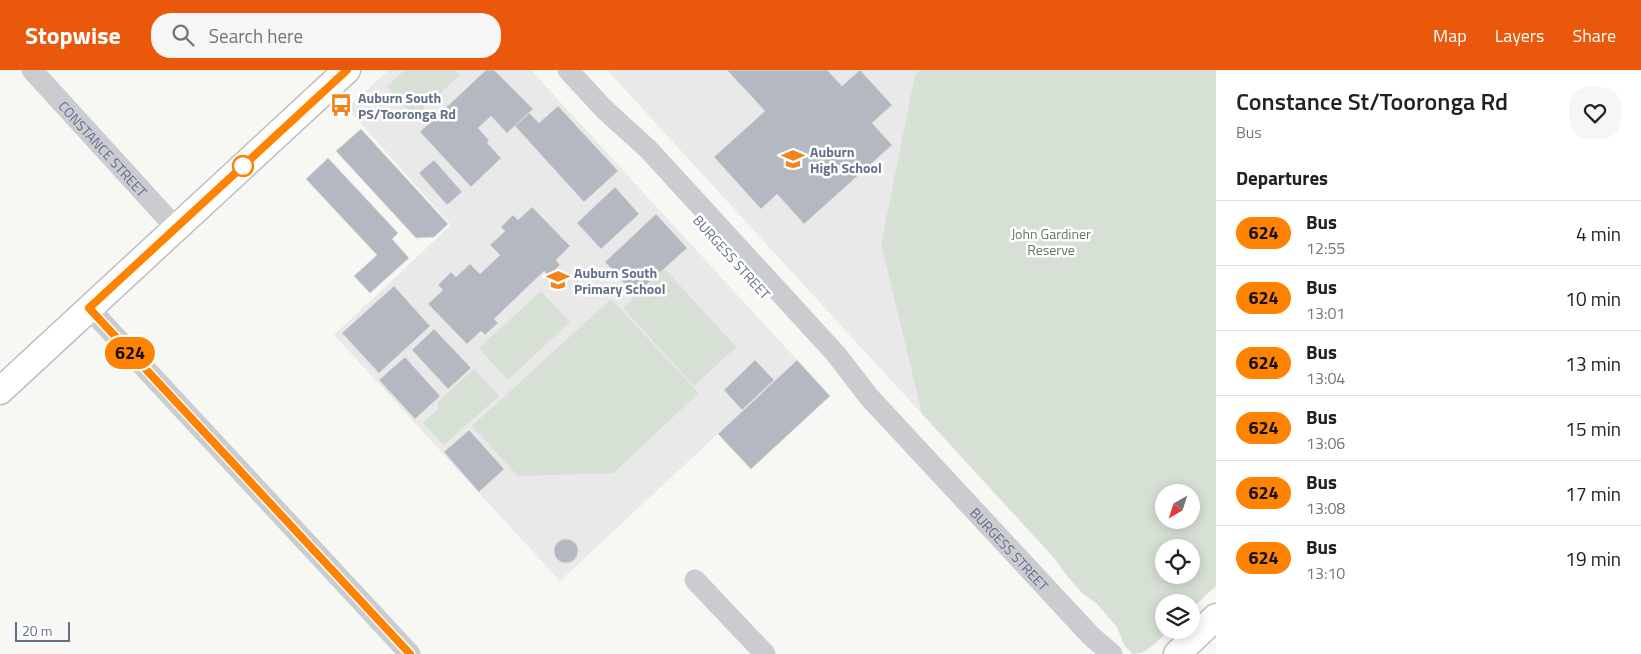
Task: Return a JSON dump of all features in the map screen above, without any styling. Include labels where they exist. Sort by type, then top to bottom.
[{"type":"main road","points":[[0,390],[346,70]]},
{"type":"main road","points":[[1177,654],[1216,617]]},
{"type":"street","name":"CONSTANCE STREET","points":[[32,70],[176,228]]},
{"type":"street","name":"BURGESS STREET","points":[[568,70],[604,109],[648,149],[836,354],[869,397],[1091,636],[1112,654]]},
{"type":"street","points":[[89,308],[410,654]]},
{"type":"street","points":[[696,580],[764,654]]},
{"type":"street","name":"BURGESS STREET","points":[[1091,636],[1104,654]]},
{"type":"shaded area","name":"Auburn South Primary School","points":[[389,70],[531,70],[797,360],[560,581],[334,335],[451,225],[347,108]]},
{"type":"shaded area","name":"Auburn High School","points":[[607,70],[920,70],[915,74],[881,244],[922,414]]},
{"type":"green space","points":[[405,70],[456,70],[460,75],[414,117],[387,86]]},
{"type":"green space","name":"John Gardiner Reserve","points":[[920,70],[1216,70],[1216,586],[1200,601],[1200,594],[1155,594],[1155,639],[1159,639],[1143,652],[1133,654],[1124,645],[1117,627],[1096,603],[1083,594],[1055,559],[922,414],[881,244],[915,74]]},
{"type":"green space","points":[[665,269],[736,347],[694,386],[623,308]]},
{"type":"green space","points":[[541,291],[570,322],[508,380],[479,348]]},
{"type":"green space","points":[[611,299],[699,393],[613,473],[518,476],[472,426]]},
{"type":"green space","points":[[474,369],[499,396],[444,445],[423,423],[438,409],[438,402]]},
{"type":"building","points":[[486,70],[494,70],[533,109],[507,133],[491,116],[478,128],[489,140],[487,143],[501,158],[471,187],[420,132]]},
{"type":"building","points":[[727,70],[827,70],[842,86],[860,70],[892,105],[872,123],[892,145],[804,224],[777,194],[761,209],[714,157],[765,111]]},
{"type":"building","points":[[558,106],[618,171],[584,202],[515,126],[529,113],[539,123]]},
{"type":"building","points":[[361,129],[448,224],[434,237],[416,238],[336,151]]},
{"type":"building","points":[[328,158],[398,233],[392,239],[409,258],[370,293],[354,276],[377,255],[306,179]]},
{"type":"building","points":[[434,160],[462,192],[447,205],[419,173]]},
{"type":"building","points":[[615,187],[639,214],[601,249],[577,223]]},
{"type":"building","points":[[532,207],[570,246],[556,260],[560,265],[549,276],[544,271],[494,319],[498,323],[485,335],[481,331],[467,344],[428,304],[443,290],[438,285],[451,272],[456,277],[470,264],[480,274],[500,255],[490,245],[505,231],[501,227],[513,215],[518,220]]},
{"type":"building","points":[[656,214],[687,248],[635,295],[605,262]]},
{"type":"building","points":[[394,286],[430,326],[379,373],[342,333]]},
{"type":"building","points":[[434,329],[471,368],[448,389],[412,350]]},
{"type":"building","points":[[405,357],[440,396],[415,419],[379,380]]},
{"type":"building","points":[[755,360],[774,380],[742,410],[724,390]]},
{"type":"building","points":[[797,360],[830,396],[751,469],[718,434]]},
{"type":"building","points":[[469,430],[504,469],[479,492],[444,452]]},
{"type":"building","points":[[566,539],[575,542],[578,551],[575,560],[566,563],[557,560],[554,551],[557,542]]},
{"type":"bus line","name":"624","points":[[347,70],[89,308],[410,654]]},
{"type":"place","name":"Auburn South PS/Tooronga Rd","points":[[341,105]]},
{"type":"place","name":"Auburn High School","points":[[793,159]]},
{"type":"place","name":"Auburn South Primary School","points":[[558,280]]}]
